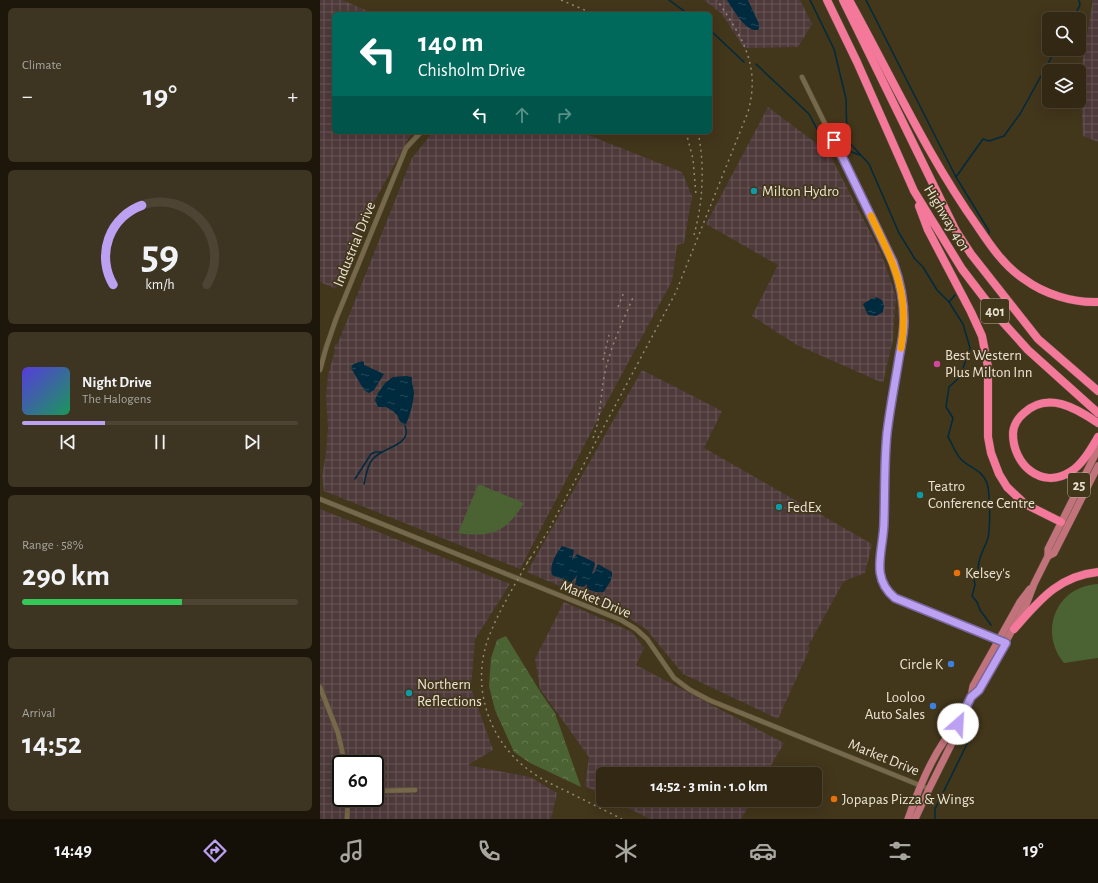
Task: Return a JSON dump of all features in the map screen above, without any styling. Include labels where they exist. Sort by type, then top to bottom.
[{"type":"highway","name":"Highway 401","points":[[827,0],[857,62],[914,191],[962,269],[1001,320],[1038,359],[1098,413]]},
{"type":"highway","name":"Highway 401","points":[[843,0],[956,231],[971,254],[1038,339],[1098,391]]},
{"type":"highway","points":[[849,0],[956,195],[986,239],[1003,260],[1023,279],[1044,291],[1068,299],[1098,302]]},
{"type":"highway","points":[[914,191],[928,230],[982,336],[988,366],[988,437],[991,453],[999,474],[1008,487],[1025,504],[1061,522]]},
{"type":"highway","points":[[1087,381],[1098,387]]},
{"type":"highway","points":[[1097,438],[1085,457],[1071,471],[1052,479],[1043,478],[1028,469],[1021,461],[1013,441],[1013,432],[1017,422],[1023,414],[1030,408],[1040,403],[1052,402],[1066,405],[1098,423]]},
{"type":"highway","points":[[1014,629],[1052,589],[1065,581],[1081,575],[1098,572]]},
{"type":"main road","name":"25","points":[[1002,641],[1014,629],[1048,556],[1048,549],[1098,449]]},
{"type":"main road","name":"25","points":[[1048,556],[1054,553],[1098,466]]},
{"type":"main road","name":"25","points":[[916,819],[955,737],[958,724],[971,697],[979,690],[1020,602],[1034,584]]},
{"type":"main road","name":"25","points":[[908,819],[922,786],[948,734],[958,724]]},
{"type":"street","points":[[802,77],[893,262],[898,276],[902,296],[904,332],[884,458],[884,521],[883,540],[879,561],[880,576],[886,588],[895,598],[1002,641]]},
{"type":"street","name":"Industrial Drive","points":[[320,370],[336,319],[406,148],[419,134]]},
{"type":"street","name":"Market Drive","points":[[320,500],[621,620],[636,629],[647,639],[674,678],[690,690],[709,700],[929,789]]},
{"type":"street","points":[[320,687],[338,733],[343,755]]},
{"type":"street","points":[[384,791],[415,790]]},
{"type":"street","points":[[347,819],[348,807]]},
{"type":"shaded area","points":[[320,0],[342,0],[370,12],[332,12],[332,134],[411,134],[361,226],[336,289],[320,282]]},
{"type":"shaded area","points":[[704,0],[800,0],[812,24],[798,47],[744,48],[722,14]]},
{"type":"shaded area","points":[[1093,0],[1098,0],[1098,142],[1083,136],[1082,108],[1086,108],[1086,64],[1082,64],[1084,56],[1086,56],[1086,41]]},
{"type":"shaded area","points":[[768,107],[829,153],[881,253],[896,296],[893,340],[883,383],[797,345],[752,316],[778,265],[706,224]]},
{"type":"shaded area","points":[[431,134],[585,134],[682,172],[692,196],[684,243],[677,245],[672,281],[520,569],[324,491],[322,476],[328,427],[326,397],[328,375],[335,351],[334,345],[338,343],[412,158]]},
{"type":"shaded area","points":[[642,370],[722,411],[704,448],[872,544],[865,573],[844,581],[808,646],[810,648],[778,719],[683,674],[646,629],[618,611],[527,572]]},
{"type":"shaded area","points":[[320,509],[510,584],[475,639],[471,688],[493,750],[468,765],[530,777],[557,793],[551,819],[320,819]]},
{"type":"shaded area","points":[[564,602],[632,632],[644,648],[636,665],[784,743],[770,767],[596,767],[596,792],[585,786],[589,757],[540,689],[535,659]]},
{"type":"shaded area","points":[[626,807],[748,807],[741,819],[650,819]]},
{"type":"green space","points":[[478,485],[524,503],[511,521],[497,531],[479,534],[458,533]]},
{"type":"green space","points":[[1098,584],[1098,658],[1064,663],[1056,651],[1052,638],[1052,625],[1056,613],[1062,602],[1071,593],[1083,587]]},
{"type":"green space","points":[[506,636],[555,713],[581,787],[530,763],[514,752],[495,710],[489,686],[491,658],[497,640]]},
{"type":"water","points":[[727,0],[748,0],[759,24],[758,30],[753,30],[744,24]]},
{"type":"water","points":[[876,297],[882,300],[884,305],[883,312],[876,316],[868,315],[863,304]]},
{"type":"water","points":[[362,361],[364,362],[364,365],[384,374],[374,390],[369,393],[364,390],[351,368],[354,364]]},
{"type":"water","points":[[393,377],[412,377],[414,393],[411,410],[405,426],[393,411],[386,407],[378,407],[375,400],[385,383]]},
{"type":"water","points":[[562,546],[574,550],[572,560],[577,554],[594,562],[595,564],[592,574],[594,573],[598,564],[612,572],[611,580],[604,592],[596,592],[587,589],[587,584],[583,587],[575,585],[577,575],[571,583],[552,575],[551,568],[557,552]]},
{"type":"waterway","points":[[669,0],[685,12]]},
{"type":"waterway","points":[[810,0],[834,49],[846,99],[847,140],[869,164],[899,233],[915,259],[923,267],[937,290],[949,302],[963,324],[970,348],[960,377],[949,387],[946,407],[953,418],[948,437],[958,456],[982,475],[987,483],[990,512],[989,529],[987,541],[979,561],[978,576],[974,578],[975,585],[972,596],[991,625]]},
{"type":"waterway","points":[[866,0],[956,177],[989,233]]},
{"type":"waterway","points":[[1076,12],[1080,5],[1079,0]]},
{"type":"waterway","points":[[712,32],[744,62]]},
{"type":"waterway","points":[[956,177],[983,139],[989,141],[1004,136],[1020,114],[1052,56]]},
{"type":"waterway","points":[[756,64],[809,114],[826,146]]},
{"type":"waterway","points":[[846,150],[860,155]]},
{"type":"waterway","points":[[949,302],[955,295]]},
{"type":"waterway","points":[[364,484],[370,462],[376,456],[395,446],[404,438],[406,433],[405,426]]},
{"type":"waterway","points":[[355,479],[371,454],[381,452]]},
{"type":"waterway","points":[[935,819],[935,809],[968,742],[966,731]]},
{"type":"railway","points":[[561,0],[589,12]]},
{"type":"railway","points":[[527,563],[547,533],[676,292],[748,112],[752,80],[747,52],[734,26],[717,0]]},
{"type":"railway","points":[[687,134],[693,159],[696,195]]},
{"type":"railway","points":[[694,235],[702,184],[702,158],[698,134]]},
{"type":"railway","points":[[618,307],[624,292]]},
{"type":"railway","points":[[593,438],[598,421],[604,377],[609,359],[618,331],[634,295]]},
{"type":"railway","points":[[603,360],[609,335]]},
{"type":"railway","points":[[530,558],[501,610],[487,642],[483,661],[482,679],[483,698],[488,715],[506,748],[518,761],[533,773],[622,819]]},
{"type":"slow traffic","points":[[871,216],[898,276],[904,312],[904,332],[901,348]]},
{"type":"place","name":"Milton Hydro","points":[[754,191]]},
{"type":"place","name":"Best Western Plus Milton Inn","points":[[937,364]]},
{"type":"place","name":"Teatro Conference Centre","points":[[920,495]]},
{"type":"place","name":"FedEx","points":[[779,507]]},
{"type":"place","name":"Kelsey's","points":[[957,573]]},
{"type":"place","name":"Circle K","points":[[951,664]]},
{"type":"place","name":"Northern Reflections","points":[[409,693]]},
{"type":"place","name":"Looloo Auto Sales","points":[[933,706]]},
{"type":"place","name":"Jopapas Pizza & Wings","points":[[834,799]]},
{"type":"route","points":[[834,140],[893,262],[898,276],[904,312],[904,332],[884,458],[884,521],[883,540],[879,561],[880,576],[890,594],[895,598],[1006,643],[979,690],[971,697],[958,724]]}]
